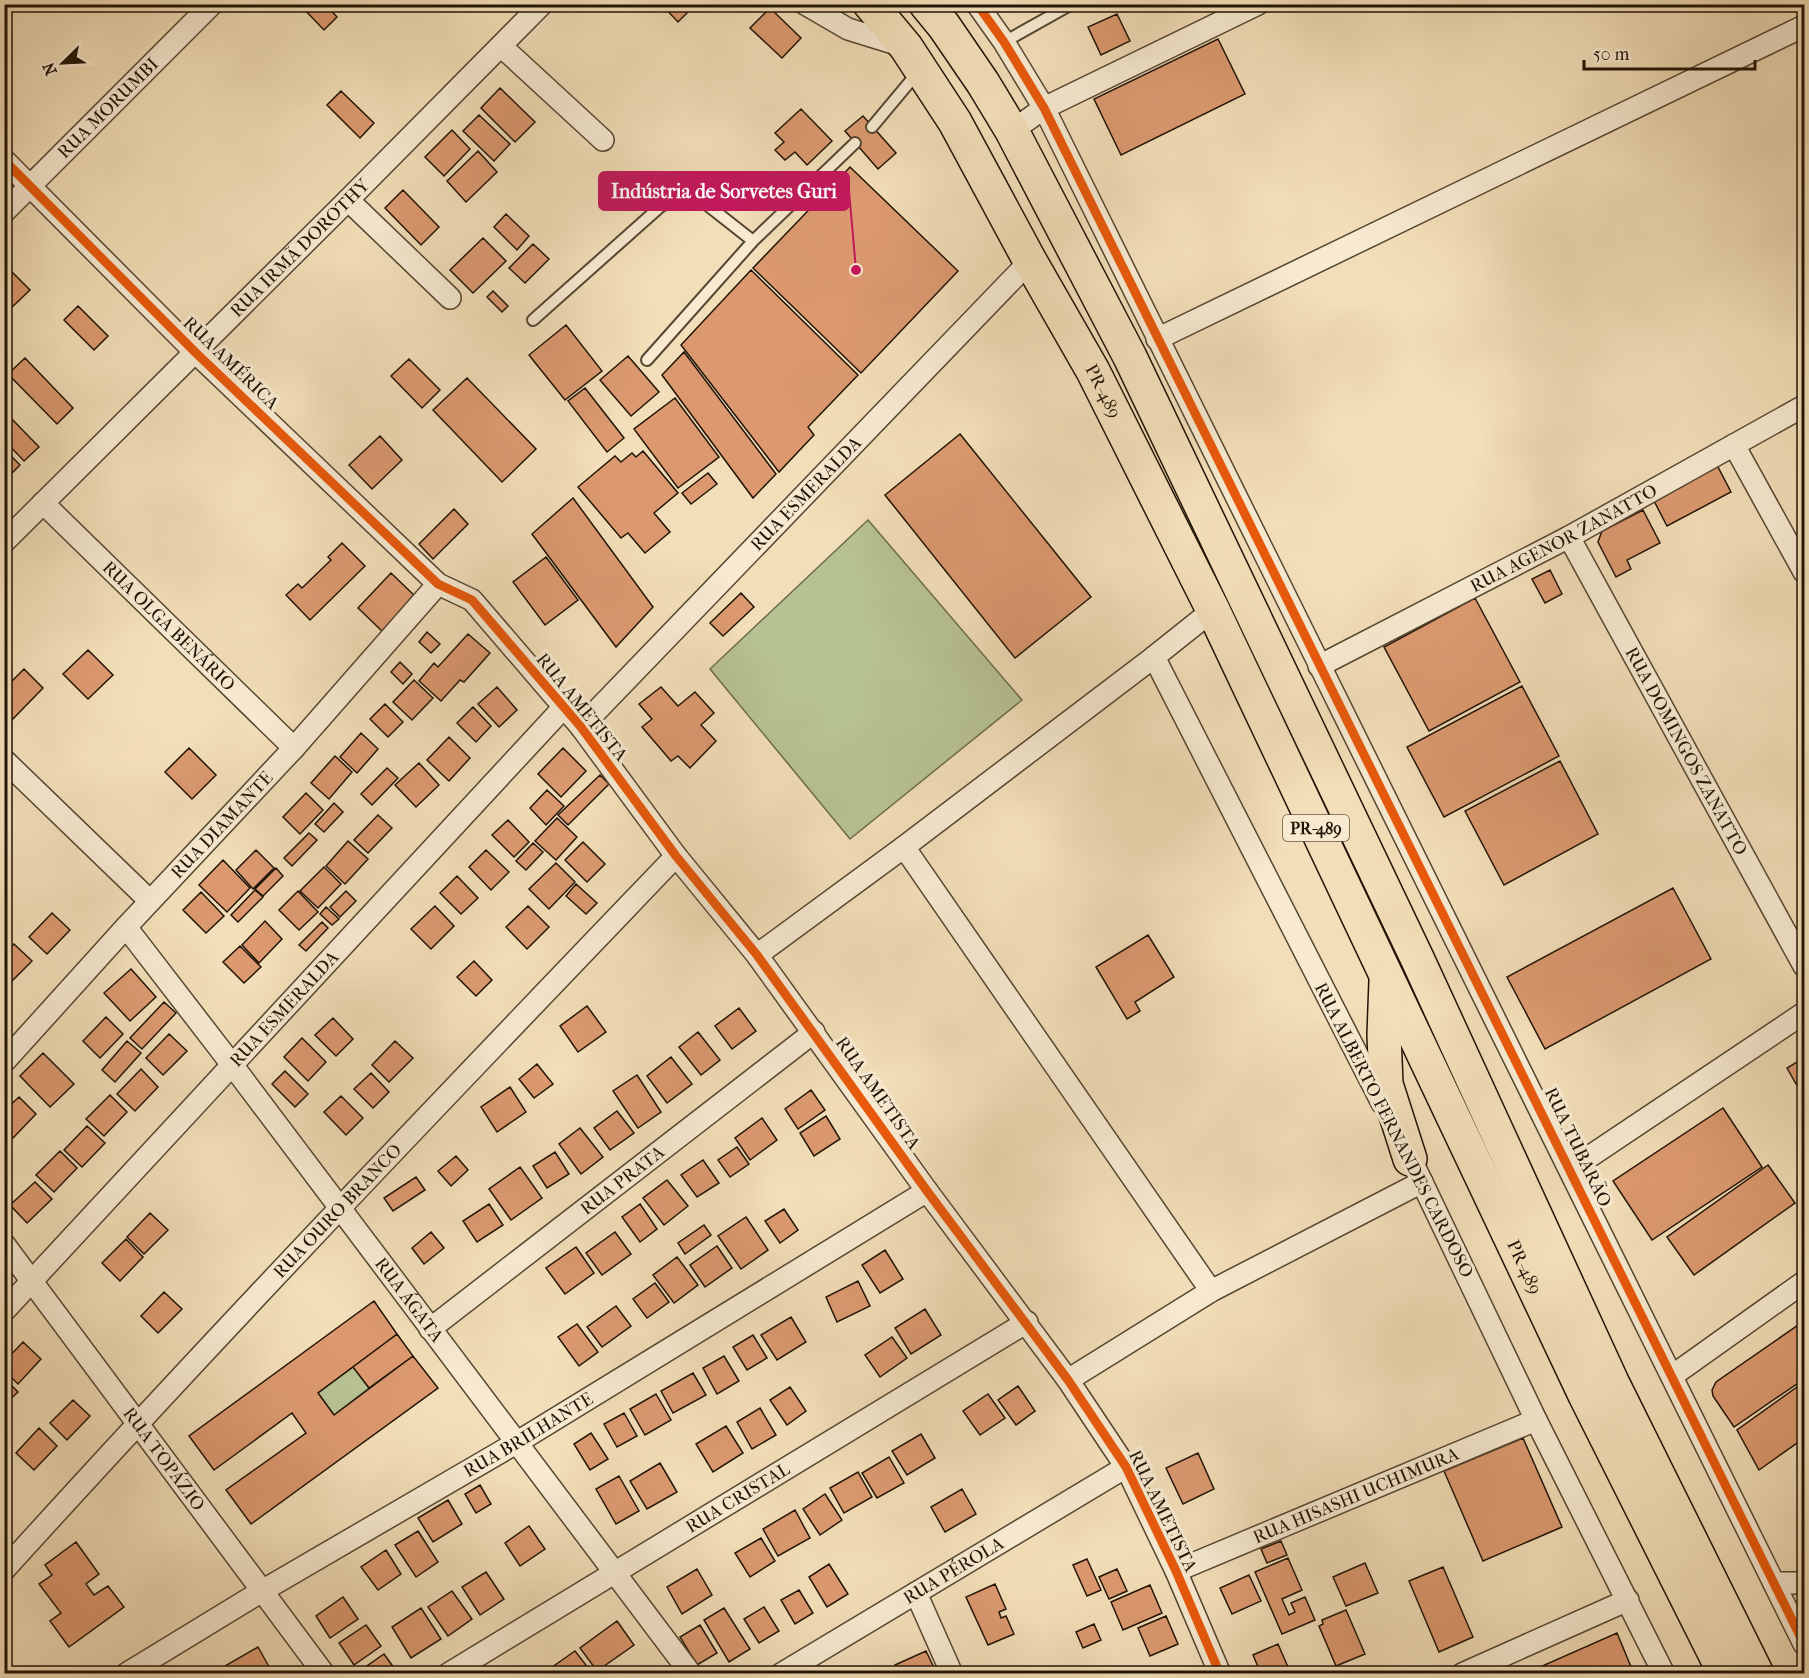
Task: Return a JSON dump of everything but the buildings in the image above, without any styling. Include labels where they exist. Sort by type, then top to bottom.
[{"type":"main road","name":"PR-489","points":[[870,4],[913,58],[955,122],[1093,371],[1213,610],[1585,1395],[1725,1674]]},
{"type":"main road","name":"PR-489","points":[[926,4],[983,83],[1012,131],[1130,357],[1417,958],[1612,1382],[1757,1674]]},
{"type":"main road","points":[[955,122],[982,133],[1012,131]]},
{"type":"main road","points":[[1386,976],[1384,1035],[1386,1084],[1416,1170]]},
{"type":"street","name":"RUA MORUMBI","points":[[4,212],[212,4]]},
{"type":"street","name":"RUA IRMÃ DOROTHY","points":[[4,542],[542,4]]},
{"type":"street","points":[[805,4],[848,29],[913,58]]},
{"type":"street","name":"RUA TUBARÃO","points":[[977,4],[1004,42],[1044,108],[1774,1583],[1802,1632]]},
{"type":"street","points":[[1012,131],[1044,108],[1258,4]]},
{"type":"street","points":[[1157,339],[1804,26]]},
{"type":"street","points":[[501,46],[603,140]]},
{"type":"street","name":"RUA AMÉRICA","points":[[4,160],[195,352],[438,584]]},
{"type":"street","points":[[348,200],[450,298]]},
{"type":"street","name":"RUA ESMERALDA","points":[[581,727],[1030,261]]},
{"type":"street","name":"RUA AGENOR ZANATTO","points":[[1319,666],[1569,537],[1804,406]]},
{"type":"street","points":[[1734,445],[1804,572]]},
{"type":"street","name":"RUA OLGA BENÁRIO","points":[[43,503],[294,747]]},
{"type":"street","name":"RUA DOMINGOS ZANATTO","points":[[1569,537],[1804,966]]},
{"type":"street","name":"RUA AMETISTA","points":[[438,584],[472,600],[581,727],[676,856],[757,955],[927,1191],[1027,1322],[1126,1467],[1176,1572],[1220,1674]]},
{"type":"street","name":"RUA DIAMANTE","points":[[4,1062],[294,747],[438,584]]},
{"type":"street","points":[[757,955],[904,847],[1213,610]]},
{"type":"street","name":"RUA ALBERTO FERNANDES CARDOSO","points":[[1154,657],[1416,1170],[1536,1420],[1664,1674]]},
{"type":"street","name":"RUA ESMERALDA","points":[[4,1311],[564,707]]},
{"type":"street","points":[[4,760],[150,901]]},
{"type":"street","points":[[904,847],[1211,1291]]},
{"type":"street","name":"RUA OURO BRANCO","points":[[4,1570],[339,1207],[676,856]]},
{"type":"street","name":"RUA ÁGATA","points":[[126,927],[691,1674]]},
{"type":"street","points":[[1571,1169],[1804,1013]]},
{"type":"street","name":"RUA PRATA","points":[[430,1329],[814,1032]]},
{"type":"street","points":[[1068,1380],[1211,1291],[1416,1170]]},
{"type":"street","name":"RUA BRILHANTE","points":[[126,1674],[262,1591],[516,1443],[927,1191]]},
{"type":"street","name":"RUA TOPÁZIO","points":[[4,1244],[324,1674]]},
{"type":"street","points":[[1672,1376],[1804,1282]]},
{"type":"street","name":"RUA CRISTAL","points":[[448,1674],[1027,1322]]},
{"type":"street","name":"RUA HISASHI UCHIMURA","points":[[1176,1572],[1536,1420]]},
{"type":"street","name":"RUA PÉROLA","points":[[782,1674],[1126,1467]]},
{"type":"street","points":[[1774,1583],[1804,1583]]},
{"type":"street","points":[[916,1593],[952,1674]]},
{"type":"street","points":[[1462,1674],[1628,1600]]},
{"type":"lane","points":[[1004,42],[1072,4]]},
{"type":"lane","points":[[872,127],[913,58]]},
{"type":"lane","points":[[647,360],[753,241],[855,143]]},
{"type":"lane","points":[[533,320],[661,206],[692,193],[753,241]]},
{"type":"green space","points":[[868,520],[1022,700],[850,839],[710,669]]},
{"type":"green space","points":[[353,1367],[369,1388],[334,1415],[318,1393]]},
{"type":"cycle path","points":[[977,4],[1004,42],[1044,108],[1804,1644]]},
{"type":"cycle path","points":[[4,160],[195,352],[438,584],[472,600],[581,727],[676,856],[757,955],[927,1191],[1068,1380],[1126,1467],[1176,1571],[1220,1674]]},
{"type":"place","name":"Indústria de Sorvetes Guri","points":[[856,270]]}]
